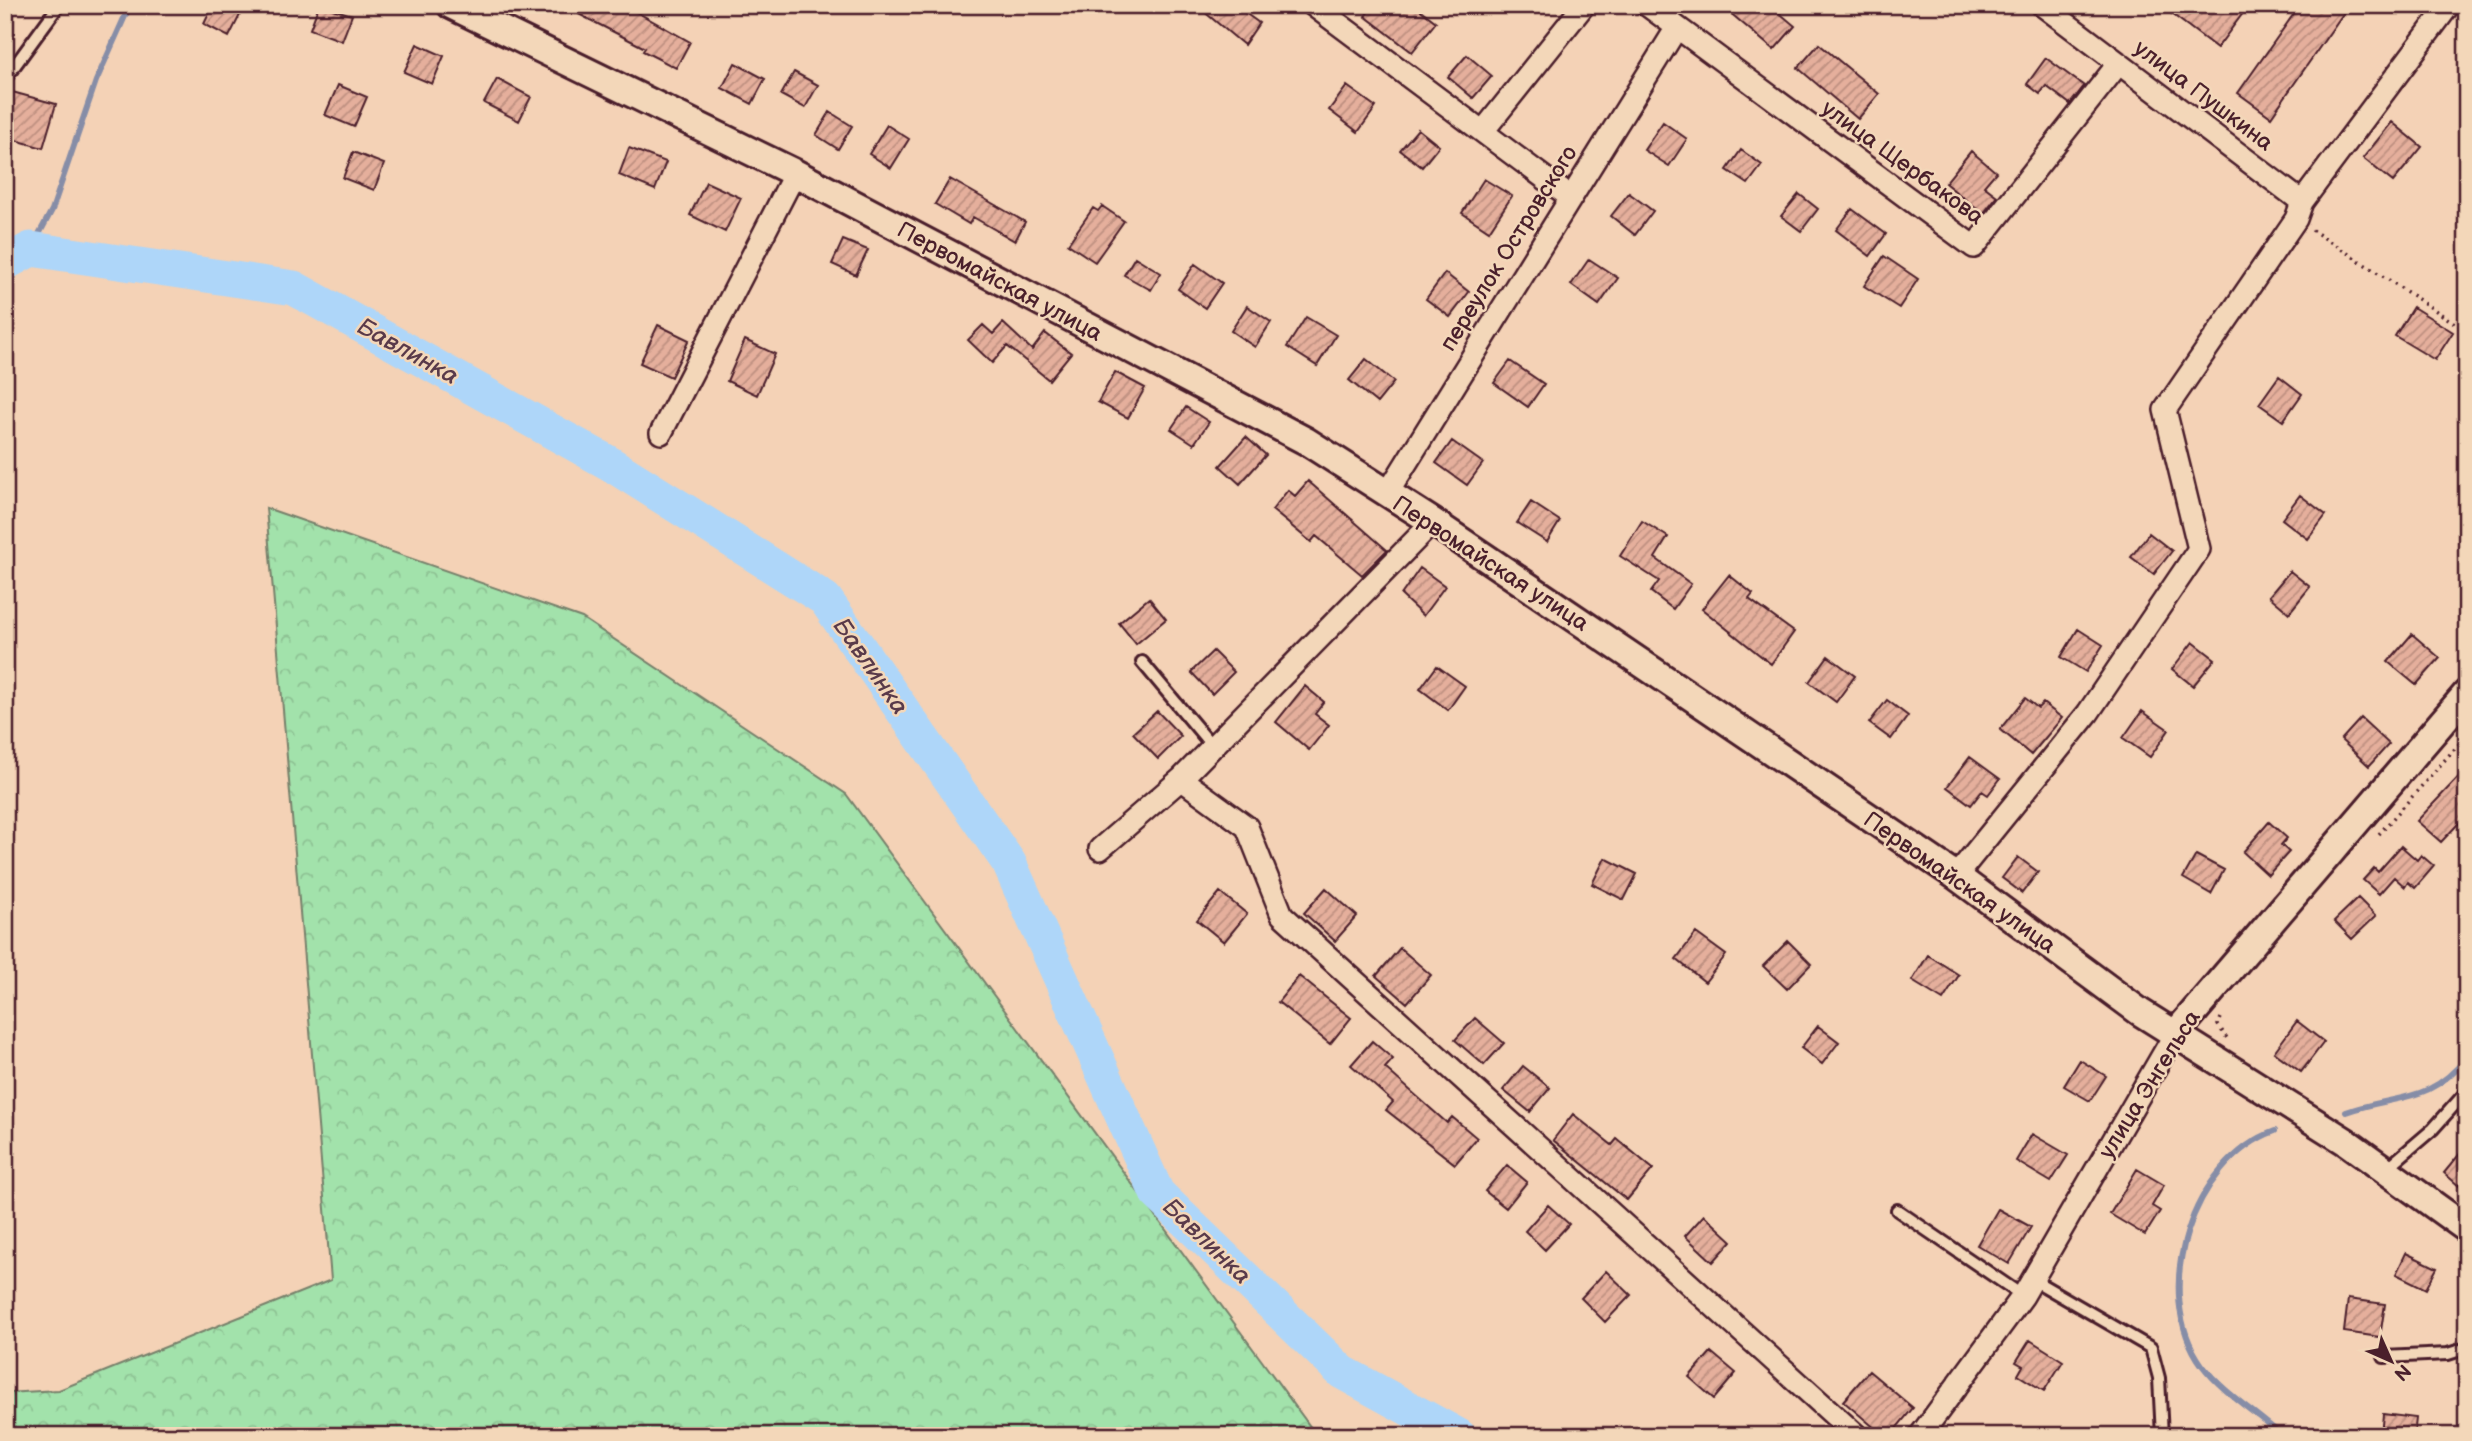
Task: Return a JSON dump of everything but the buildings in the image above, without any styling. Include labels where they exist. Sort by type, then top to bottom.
[{"type":"street","name":"Первомайская улица","points":[[451,5],[795,173],[1306,441],[1433,523],[1956,876],[2140,1012],[2385,1170],[2467,1229]]},
{"type":"street","points":[[1313,5],[1484,130],[1570,197]]},
{"type":"street","points":[[1484,130],[1584,5]]},
{"type":"street","name":"улица Щербакова","points":[[1647,5],[1975,247],[2119,64]]},
{"type":"street","name":"улица Пушкина","points":[[2042,5],[2299,210]]},
{"type":"street","points":[[1956,876],[2088,713],[2199,550],[2165,410],[2299,210],[2449,5]]},
{"type":"street","name":"переулок Островского","points":[[1387,494],[1676,29]]},
{"type":"street","points":[[661,433],[795,173]]},
{"type":"street","points":[[1100,849],[1181,779],[1433,523]]},
{"type":"street","name":"улица Энгельса","points":[[1926,1433],[2027,1287],[2175,1034],[2467,693]]},
{"type":"street","points":[[1181,779],[1247,827],[1282,915],[1857,1436]]},
{"type":"lane","points":[[5,79],[59,5]]},
{"type":"lane","points":[[1142,662],[1213,747]]},
{"type":"lane","points":[[2385,1170],[2433,1129],[2467,1091]]},
{"type":"lane","points":[[1898,1210],[2027,1287],[2151,1348],[2159,1378],[2162,1436]]},
{"type":"lane","points":[[2384,1357],[2448,1354],[2467,1348]]},
{"type":"path","points":[[2299,210],[2467,331]]},
{"type":"path","points":[[2377,836],[2467,735]]},
{"type":"path","points":[[2214,1013],[2221,1017],[2218,1025],[2224,1036],[2235,1044]]},
{"type":"green space","points":[[266,508],[582,618],[846,794],[1317,1436],[5,1436],[5,1393],[59,1390],[331,1280]]},
{"type":"waterway","points":[[31,249],[52,210],[96,81],[130,5]]},
{"type":"waterway","name":"Бавлинка","points":[[5,263],[31,249],[294,288],[609,463],[825,599],[1009,863],[1157,1193],[1342,1372],[1459,1436]]},
{"type":"waterway","points":[[2346,1112],[2425,1091],[2453,1072],[2467,1057]]},
{"type":"waterway","points":[[2275,1131],[2246,1147],[2221,1170],[2201,1199],[2188,1232],[2180,1267],[2179,1302],[2187,1335],[2202,1365],[2230,1393],[2282,1436]]}]
